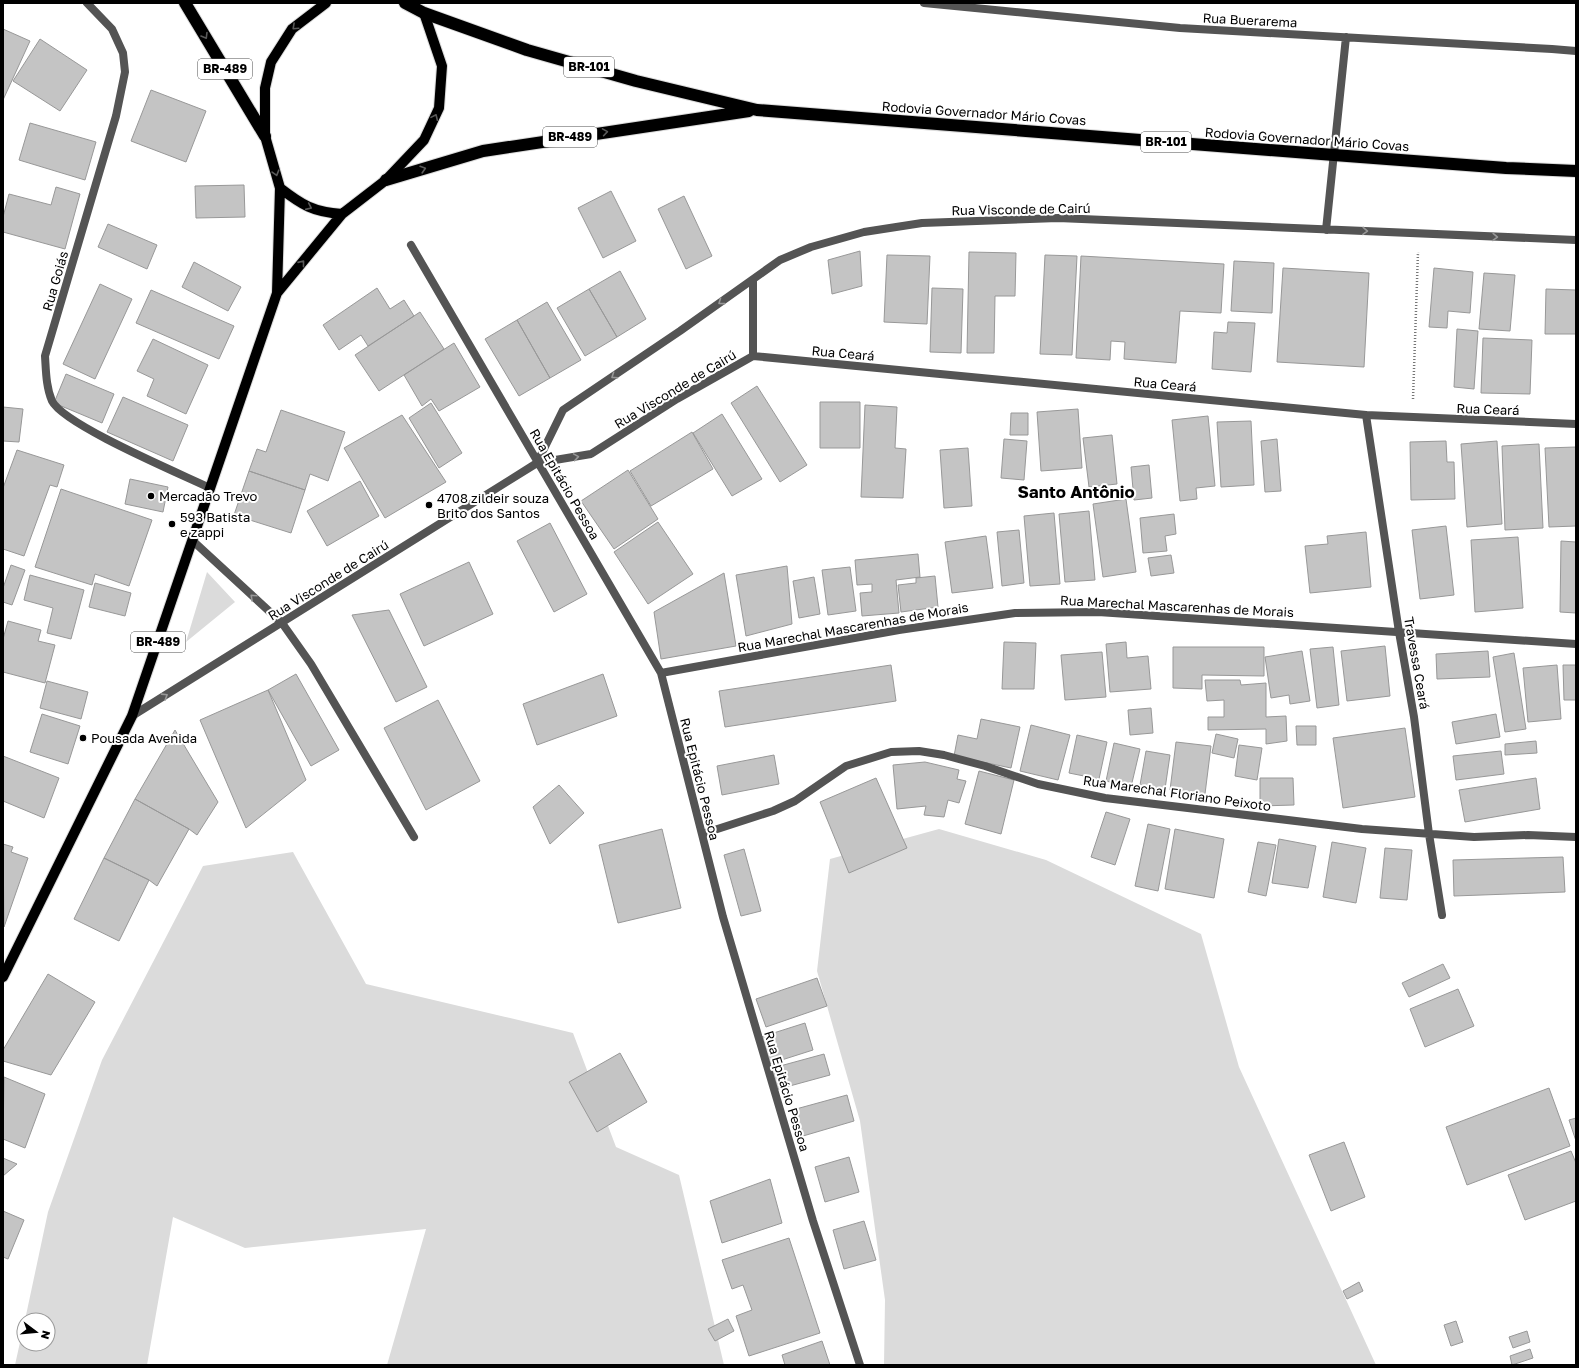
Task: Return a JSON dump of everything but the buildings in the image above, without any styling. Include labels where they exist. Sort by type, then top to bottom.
[{"type":"highway","name":"BR-489","points":[[185,3],[265,136]]},
{"type":"highway","name":"Rodovia Governador Mário Covas","points":[[405,3],[424,13],[527,50],[636,81],[757,110],[1506,168],[1576,171]]},
{"type":"highway","name":"BR-489","points":[[386,180],[483,151],[757,110]]},
{"type":"main road","name":"BR-489","points":[[3,977],[132,716],[277,293],[280,188],[265,136],[264,88],[271,62],[292,29],[326,3]]},
{"type":"main road","name":"BR-489","points":[[277,293],[342,214],[386,180],[424,140],[438,108],[442,66],[424,13]]},
{"type":"main road","points":[[280,188],[307,207],[325,213],[342,214]]},
{"type":"street","name":"Rua Goiás","points":[[87,3],[112,29],[123,53],[125,72],[116,116],[45,356],[46,379],[53,403],[74,421],[110,441],[210,488]]},
{"type":"street","name":"Rua Buerarema","points":[[924,3],[1180,28],[1576,51]]},
{"type":"street","points":[[1326,230],[1346,37]]},
{"type":"street","name":"Rua Visconde de Cairú","points":[[538,463],[562,410],[680,331],[780,260],[811,247],[864,232],[922,224],[1058,218],[1576,240]]},
{"type":"street","name":"Rua Epitácio Pessoa","points":[[412,245],[661,673],[725,925],[813,1221],[860,1365]]},
{"type":"street","name":"Rua Visconde de Cairú","points":[[132,716],[538,463],[591,454],[678,399],[753,356],[752,280]]},
{"type":"street","name":"Rua Ceará","points":[[753,356],[1366,415],[1576,424]]},
{"type":"street","name":"Travessa Ceará","points":[[1366,415],[1399,632],[1414,718],[1429,834],[1442,915]]},
{"type":"street","points":[[193,541],[282,623],[311,664],[414,837]]},
{"type":"street","name":"Rua Marechal Mascarenhas de Morais","points":[[661,673],[1015,612],[1098,612],[1576,644]]},
{"type":"street","name":"Rua Marechal Floriano Peixoto","points":[[702,834],[780,808],[794,801],[846,766],[891,752],[919,752],[944,755],[985,766],[1038,784],[1105,798],[1362,828],[1429,834],[1474,837],[1576,837]]},
{"type":"path","points":[[1412,418],[1419,234]]},
{"type":"shaded area","points":[[207,572],[235,602],[186,642]]},
{"type":"shaded area","points":[[939,829],[1046,860],[1201,934],[1239,1067],[1376,1365],[884,1365],[885,1300],[860,1121],[817,971],[830,859]]},
{"type":"shaded area","points":[[293,852],[366,984],[573,1033],[616,1147],[679,1175],[724,1365],[387,1365],[426,1229],[245,1248],[173,1217],[147,1365],[15,1365],[18,1352],[56,1352],[56,1312],[27,1312],[48,1212],[102,1060],[203,866]]},
{"type":"place","name":"Mercadão Trevo","points":[[151,496]]},
{"type":"place","name":"4708 zildeir souza Brito dos Santos","points":[[429,505]]},
{"type":"place","name":"593 Batista e zappi","points":[[172,524]]},
{"type":"place","name":"Pousada Avenida","points":[[83,738]]},
{"type":"district","name":"Santo Antônio","points":[[1076,492]]}]
